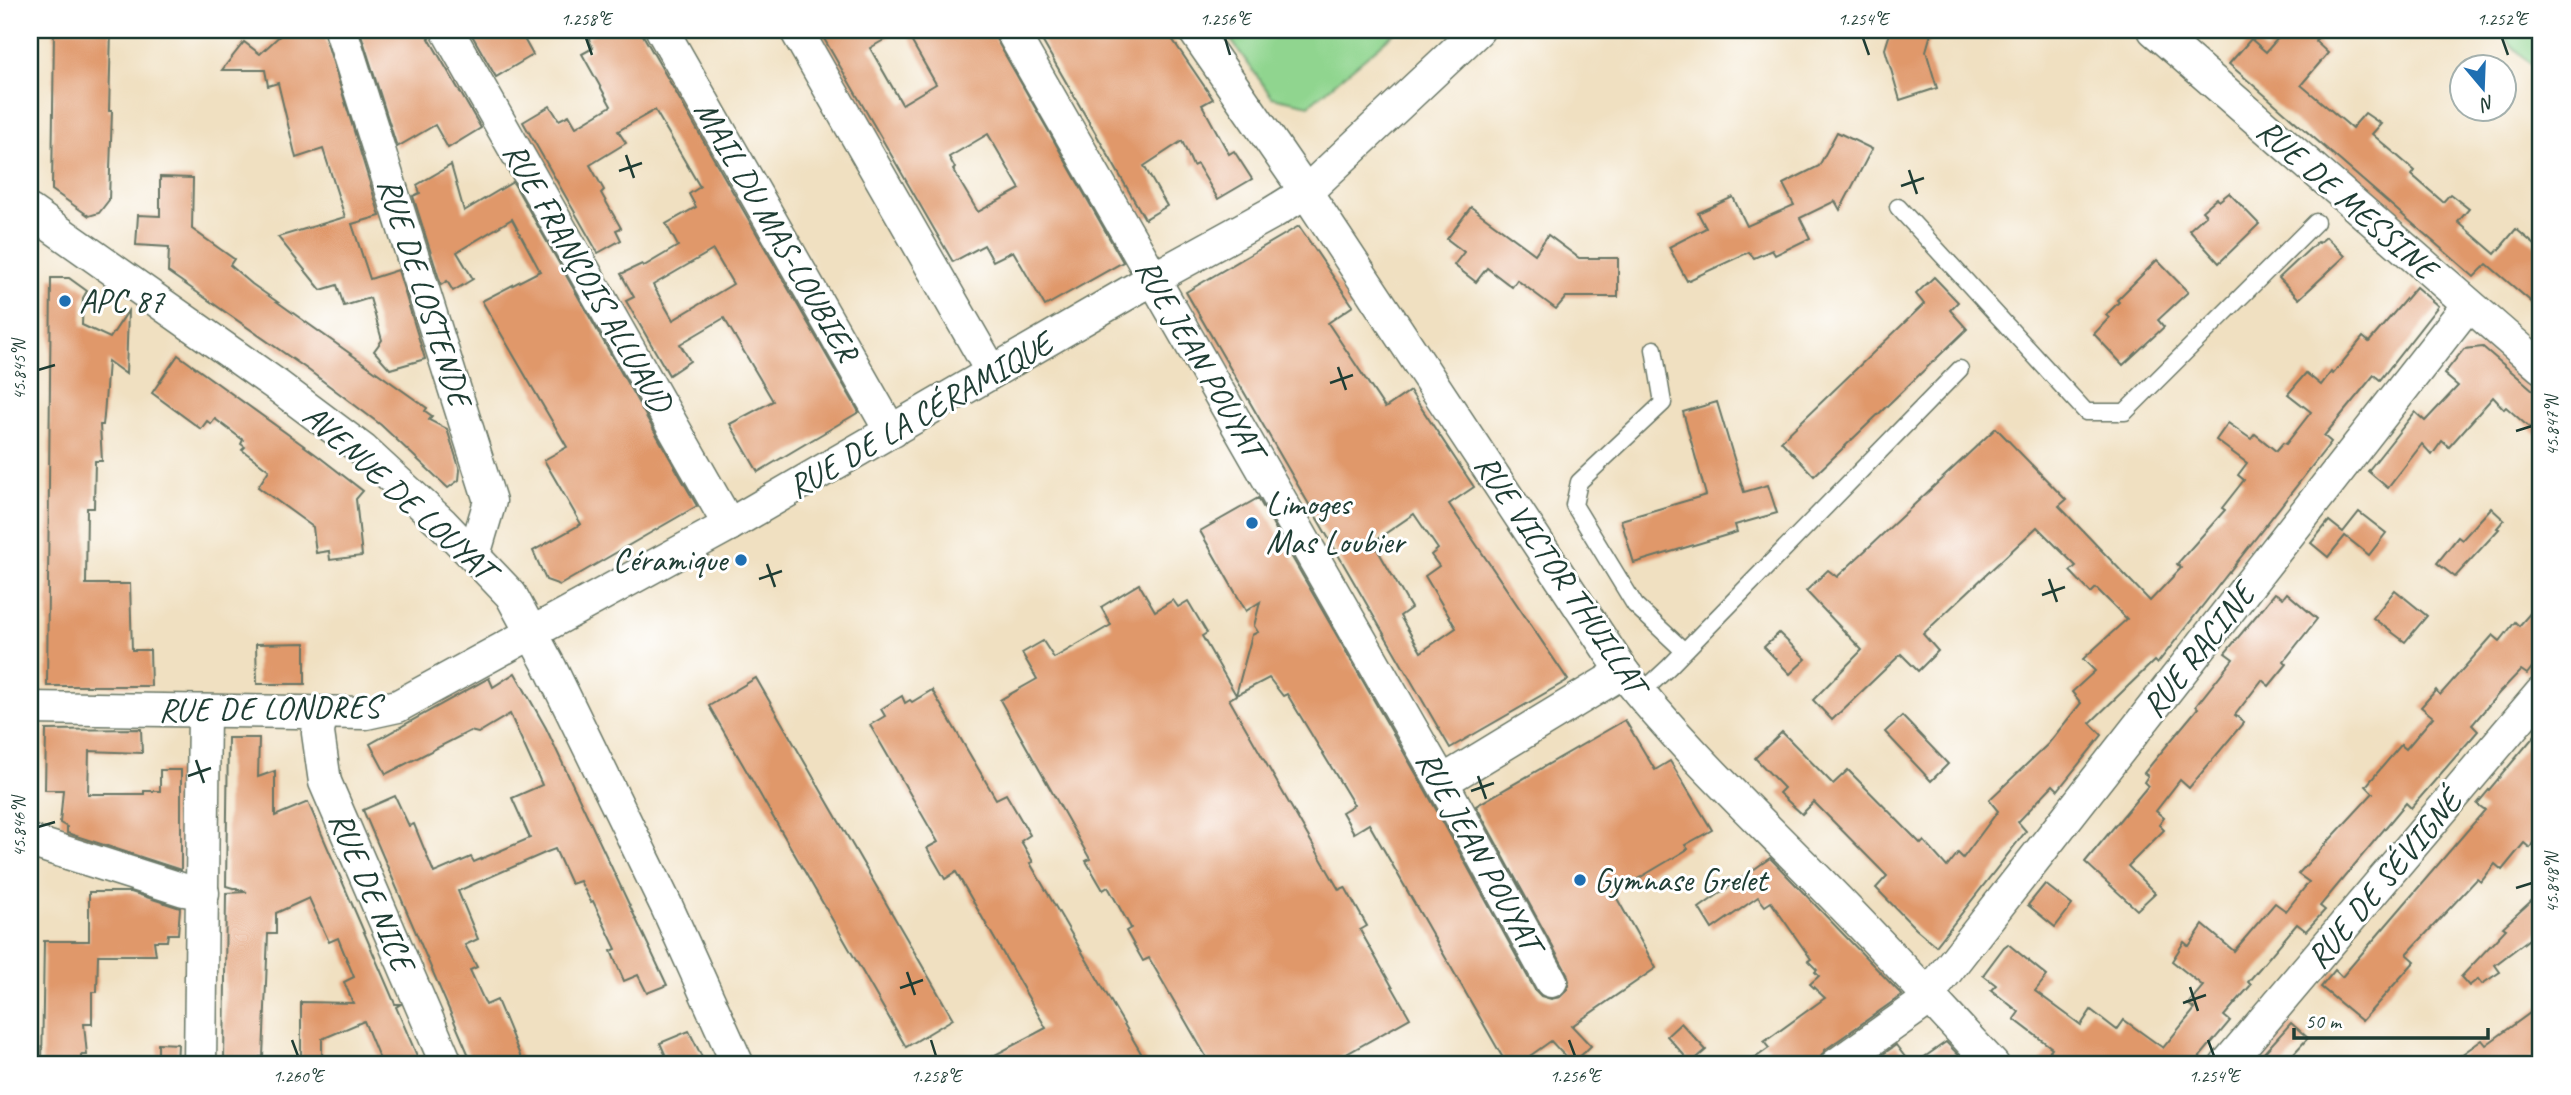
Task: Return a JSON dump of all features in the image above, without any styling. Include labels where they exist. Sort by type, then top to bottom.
[{"type":"street","name":"RUE DE LOSTENDE","points":[[341,30],[490,501],[474,555]]},
{"type":"street","name":"RUE FRANÇOIS ALLUAUD","points":[[447,30],[729,525]]},
{"type":"street","name":"MAIL DU MAS-LOUBIER","points":[[662,30],[892,431]]},
{"type":"street","points":[[796,30],[992,372]]},
{"type":"street","name":"RUE JEAN POUYAT","points":[[1011,30],[1442,782],[1551,981]]},
{"type":"street","name":"RUE VICTOR THUILLAT","points":[[1194,30],[1306,192],[1631,683],[1738,802],[1814,876],[1993,1065]]},
{"type":"street","name":"RUE DE LA CÉRAMIQUE","points":[[531,633],[729,525],[1306,192],[1478,30]]},
{"type":"street","name":"RUE DE MESSINE","points":[[2154,30],[2541,368]]},
{"type":"street","name":"AVENUE DE LOUYAT","points":[[30,211],[275,384],[363,450],[474,555],[511,595],[550,667],[666,905],[738,1065]]},
{"type":"street","name":"RUE RACINE","points":[[1836,1065],[1919,1006],[2468,305]]},
{"type":"street","name":"RUE DE LONDRES","points":[[30,708],[366,713],[398,706],[531,633]]},
{"type":"street","points":[[1442,782],[1631,683]]},
{"type":"street","name":"RUE DE SÉVIGNÉ","points":[[2226,1065],[2541,693]]},
{"type":"street","points":[[200,1065],[204,711]]},
{"type":"street","name":"RUE DE NICE","points":[[321,713],[318,733],[325,782],[447,1065]]},
{"type":"street","points":[[30,841],[184,890],[203,893]]},
{"type":"lane","points":[[1898,207],[2086,412],[2125,412],[2316,222]]},
{"type":"lane","points":[[1654,349],[1663,403],[1579,482],[1574,505],[1635,605],[1684,650]]},
{"type":"lane","points":[[1631,683],[1684,650],[1960,369]]},
{"type":"green space","points":[[1224,30],[1398,30],[1309,105],[1272,97]]},
{"type":"green space","points":[[2501,30],[2541,30],[2541,74],[2500,34]]},
{"type":"building","points":[[54,30],[111,30],[109,200],[99,213],[89,216],[52,190]]},
{"type":"building","points":[[286,30],[323,30],[380,216],[352,224],[370,279],[398,270],[425,359],[390,369],[374,351],[382,340],[370,298],[344,306],[337,285],[321,290],[278,237],[345,217],[323,149],[296,158],[278,83],[268,86],[265,70],[222,70],[244,42],[260,54]]},
{"type":"building","points":[[367,30],[424,30],[481,128],[448,148],[435,125],[397,147],[361,34]]},
{"type":"building","points":[[469,30],[519,30],[533,55],[496,77]]},
{"type":"building","points":[[600,30],[640,30],[859,412],[758,472],[730,424],[773,401],[724,318],[680,344],[690,361],[669,375],[626,301],[634,297],[621,274],[642,264],[644,266],[678,246],[666,224],[696,207],[689,194],[700,187],[655,110],[618,131],[626,143],[590,165],[604,190],[601,193],[621,228],[616,230],[621,240],[598,253],[523,122],[550,106],[559,120],[569,115],[576,127],[611,106],[582,54],[593,48],[588,37]],"holes":[[[713,250],[733,284],[673,320],[653,285]]]},
{"type":"building","points":[[819,30],[901,30],[870,48],[902,104],[936,84],[905,30],[991,30],[1123,262],[1045,306],[1013,251],[993,261],[984,245],[953,262]],"holes":[[[988,134],[1020,189],[978,212],[953,170],[955,168],[949,157]]]},
{"type":"building","points":[[1036,30],[1166,30],[1213,99],[1202,105],[1229,154],[1234,151],[1252,179],[1218,199],[1197,164],[1193,166],[1182,141],[1144,166],[1167,206],[1145,219]]},
{"type":"building","points":[[1891,30],[1932,30],[1926,51],[1937,88],[1900,100],[1885,49]]},
{"type":"building","points":[[2285,30],[2324,30],[2315,41],[2328,53],[2301,85],[2352,128],[2365,113],[2381,124],[2372,134],[2415,171],[2412,175],[2443,202],[2450,194],[2469,209],[2458,222],[2495,254],[2516,229],[2541,250],[2541,310],[2487,264],[2474,277],[2229,64],[2251,39],[2266,52]]},
{"type":"building","points":[[1837,132],[1872,149],[1840,210],[1835,201],[1800,218],[1810,238],[1775,255],[1772,250],[1754,258],[1749,252],[1687,281],[1669,247],[1706,228],[1698,213],[1733,197],[1747,226],[1794,205],[1783,184],[1819,166]]},
{"type":"building","points":[[451,165],[464,211],[513,182],[697,506],[560,585],[546,580],[533,551],[581,524],[544,460],[567,447],[482,301],[540,271],[512,219],[457,252],[473,279],[453,291],[447,281],[441,285],[413,196],[420,193],[417,185]]},
{"type":"building","points":[[160,177],[193,178],[192,229],[234,259],[230,265],[252,284],[427,408],[425,411],[432,416],[429,420],[447,429],[460,470],[459,480],[448,488],[381,425],[307,369],[168,272],[169,247],[136,245],[138,215],[160,216]]},
{"type":"building","points":[[2229,193],[2259,224],[2219,263],[2189,230],[2206,215],[2202,211],[2217,198],[2219,201]]},
{"type":"building","points":[[1471,207],[1535,254],[1548,235],[1579,258],[1618,258],[1618,297],[1566,297],[1556,309],[1517,280],[1512,287],[1487,268],[1476,282],[1454,265],[1464,252],[1447,239]]},
{"type":"building","points":[[1299,226],[1353,306],[1328,323],[1385,408],[1410,391],[1474,487],[1449,504],[1568,680],[1450,748],[1186,292]],"holes":[[[1414,514],[1438,549],[1431,555],[1439,566],[1425,576],[1456,628],[1421,652],[1400,616],[1411,608],[1373,542]]]},
{"type":"building","points":[[2326,237],[2345,256],[2299,299],[2279,278],[2317,242]]},
{"type":"building","points":[[2157,260],[2188,292],[2158,320],[2164,327],[2123,365],[2094,334],[2109,318],[2106,315],[2119,302],[2117,300]]},
{"type":"building","points":[[1934,277],[1958,302],[1950,310],[1967,329],[1814,476],[1781,441],[1924,304],[1916,294]]},
{"type":"building","points":[[51,278],[69,278],[87,291],[83,298],[82,325],[110,338],[128,311],[126,374],[108,361],[103,425],[100,425],[102,461],[95,461],[94,508],[87,508],[86,584],[130,584],[132,650],[150,650],[151,686],[47,686]]},
{"type":"building","points":[[2416,287],[2438,306],[2380,380],[2374,375],[2324,436],[2331,442],[2157,664],[2154,661],[2090,723],[2102,735],[2058,790],[2053,785],[2018,822],[2026,831],[1936,946],[1876,888],[1887,876],[1814,802],[1802,814],[1779,793],[1784,788],[1755,758],[1782,732],[1833,784],[1848,770],[1921,844],[1924,841],[1947,867],[1958,853],[1963,858],[1998,811],[1989,800],[2048,744],[2081,703],[2072,692],[2095,671],[2083,659],[2127,619],[2096,588],[2091,593],[2070,571],[2076,566],[2037,527],[1923,634],[1938,651],[1918,671],[1901,654],[1832,720],[1813,700],[1862,650],[1806,591],[1828,570],[1837,577],[1996,428],[2066,500],[2059,506],[2150,601],[2181,568],[2177,564],[2225,510],[2222,508],[2244,480],[2238,475],[2247,463],[2216,440],[2228,423],[2251,439],[2255,434],[2276,451],[2283,443],[2286,444],[2311,412],[2288,394],[2306,373],[2321,385],[2363,337],[2369,342]]},
{"type":"building","points":[[2483,347],[2541,397],[2541,438],[2493,397],[2449,447],[2442,441],[2432,455],[2422,444],[2388,488],[2368,471],[2415,412],[2425,421],[2458,386],[2444,374],[2464,349]]},
{"type":"building","points":[[178,355],[363,491],[356,499],[362,556],[330,560],[329,551],[316,553],[313,527],[258,487],[269,470],[242,450],[245,447],[241,444],[243,440],[215,419],[211,424],[207,421],[201,429],[152,393]]},
{"type":"building","points":[[1717,402],[1744,492],[1768,485],[1777,513],[1735,525],[1737,532],[1634,563],[1621,520],[1706,495],[1683,412]]},
{"type":"building","points":[[1258,498],[1426,791],[1535,990],[1541,996],[1551,999],[1560,997],[1567,990],[1567,973],[1476,806],[1625,720],[1655,770],[1670,761],[1712,830],[1685,845],[1688,849],[1614,893],[1656,968],[1572,1026],[1591,1046],[1572,1064],[1551,1041],[1517,1065],[1507,1065],[1369,824],[1354,833],[1342,812],[1354,805],[1287,694],[1283,696],[1269,678],[1229,699],[1339,890],[1345,887],[1367,926],[1360,930],[1410,1018],[1327,1065],[1211,1065],[1149,958],[1143,961],[1126,931],[1131,928],[1108,887],[1103,890],[1086,861],[1090,859],[1000,700],[1037,679],[1022,653],[1043,641],[1054,658],[1111,625],[1101,607],[1139,584],[1155,611],[1173,600],[1178,607],[1188,601],[1207,633],[1202,636],[1236,695],[1252,635],[1258,632],[1254,626],[1260,602],[1246,611],[1200,531]]},
{"type":"building","points":[[2491,508],[2504,520],[2455,577],[2437,563],[2458,537],[2462,540]]},
{"type":"building","points":[[2359,512],[2386,533],[2369,555],[2345,536],[2328,557],[2311,543],[2329,521],[2343,532]]},
{"type":"building","points":[[2395,590],[2427,616],[2405,642],[2373,618]]},
{"type":"building","points":[[2275,593],[2283,598],[2287,593],[2317,619],[2284,661],[2287,664],[2269,686],[2262,680],[2235,715],[2244,722],[2189,788],[2180,780],[2156,811],[2164,818],[2159,825],[2164,830],[2128,866],[2155,893],[2137,910],[2085,862],[2148,786],[2144,782],[2148,776],[2144,773],[2198,708],[2196,706],[2233,659],[2225,653]]},
{"type":"building","points":[[2541,601],[2541,656],[2527,674],[2521,670],[2499,693],[2472,725],[2478,731],[2411,808],[2406,803],[2320,906],[2325,910],[2306,931],[2297,924],[2248,982],[2251,985],[2224,1016],[2230,1021],[2193,1065],[2037,1065],[2052,1048],[2014,1019],[2019,1012],[1991,990],[1996,985],[1983,975],[2004,947],[2008,944],[2047,976],[2035,991],[2081,1025],[2091,1010],[2117,1030],[2124,1020],[2163,1048],[2195,1009],[2188,1004],[2203,986],[2172,961],[2184,942],[2189,946],[2203,925],[2234,951],[2275,903],[2286,911],[2309,882],[2298,874],[2373,793],[2366,786],[2401,745],[2406,749],[2433,717],[2421,707],[2436,690],[2440,695],[2493,635],[2500,641],[2515,622],[2519,626]]},
{"type":"building","points":[[1779,633],[1806,659],[1790,674],[1764,647]]},
{"type":"building","points":[[305,643],[305,684],[257,684],[256,644]]},
{"type":"building","points":[[515,673],[546,728],[667,985],[647,993],[638,975],[624,981],[611,951],[616,949],[593,901],[591,902],[580,881],[571,884],[555,849],[547,852],[458,891],[478,939],[465,945],[477,967],[470,970],[486,1005],[497,1000],[524,1065],[473,1065],[363,810],[395,796],[409,826],[414,824],[434,873],[471,857],[474,862],[530,838],[512,798],[542,785],[510,714],[478,733],[470,731],[386,774],[370,744],[489,678],[493,687]]},
{"type":"building","points":[[756,678],[953,1019],[906,1047],[709,706]]},
{"type":"building","points":[[932,690],[996,799],[1006,794],[1030,835],[1021,841],[1033,862],[1030,863],[1148,1065],[976,1065],[1046,1028],[956,872],[945,879],[927,848],[938,842],[870,725],[885,716],[881,709],[902,696],[905,703],[910,700],[912,702]]},
{"type":"building","points":[[1902,716],[1948,764],[1931,781],[1885,732]]},
{"type":"building","points":[[2541,728],[2541,849],[2533,843],[2530,848],[2524,843],[2502,870],[2495,864],[2481,882],[2477,879],[2407,954],[2415,961],[2362,1021],[2321,987],[2335,970],[2342,977],[2485,810],[2477,804]]},
{"type":"building","points":[[141,729],[142,753],[89,751],[88,794],[144,794],[144,791],[160,791],[160,770],[181,770],[181,870],[67,833],[67,827],[60,823],[63,790],[45,790],[46,730]]},
{"type":"building","points":[[228,738],[259,738],[258,777],[275,771],[275,816],[308,802],[395,1004],[401,1004],[396,1007],[421,1065],[382,1065],[364,1021],[322,1039],[322,1059],[301,1058],[301,1002],[353,1003],[344,982],[354,977],[338,938],[329,942],[309,898],[276,913],[276,934],[268,934],[263,1057],[260,1057],[259,1065],[224,1065],[226,893],[247,892],[226,886]]},
{"type":"building","points":[[1770,858],[1902,995],[1825,1050],[1812,1065],[1745,1065],[1769,1048],[1764,1042],[1825,998],[1810,984],[1819,976],[1808,961],[1811,959],[1771,902],[1765,906],[1758,897],[1712,929],[1699,908]]},
{"type":"building","points":[[2045,884],[2072,905],[2055,927],[2028,905]]},
{"type":"building","points":[[89,892],[131,892],[180,908],[178,934],[168,934],[167,941],[154,941],[156,955],[98,955],[97,992],[92,992],[92,1024],[84,1024],[87,1055],[81,1055],[81,1065],[42,1065],[44,941],[89,941]]},
{"type":"building","points":[[2541,892],[2541,930],[2495,965],[2500,972],[2482,984],[2478,979],[2469,986],[2461,977],[2506,929],[2503,927]]},
{"type":"building","points":[[2541,1005],[2541,1052],[2520,1065],[2447,1065],[2482,1040],[2486,1045]]},
{"type":"building","points":[[1681,1023],[1706,1050],[1691,1063],[1667,1036]]},
{"type":"building","points":[[2291,1023],[2308,1038],[2283,1065],[2253,1065]]},
{"type":"building","points":[[689,1031],[706,1065],[670,1065],[660,1043]]},
{"type":"building","points":[[1946,1042],[1968,1065],[1913,1065]]},
{"type":"building","points":[[158,1043],[178,1044],[177,1065],[158,1065]]},
{"type":"building","points":[[1896,1045],[1911,1065],[1874,1065],[1872,1062]]},
{"type":"place","name":"APC 87","points":[[65,301]]},
{"type":"place","name":"Limoges Mas Loubier","points":[[1252,523]]},
{"type":"place","name":"Céramique","points":[[741,560]]},
{"type":"place","name":"Gymnase Grelet","points":[[1580,880]]}]
